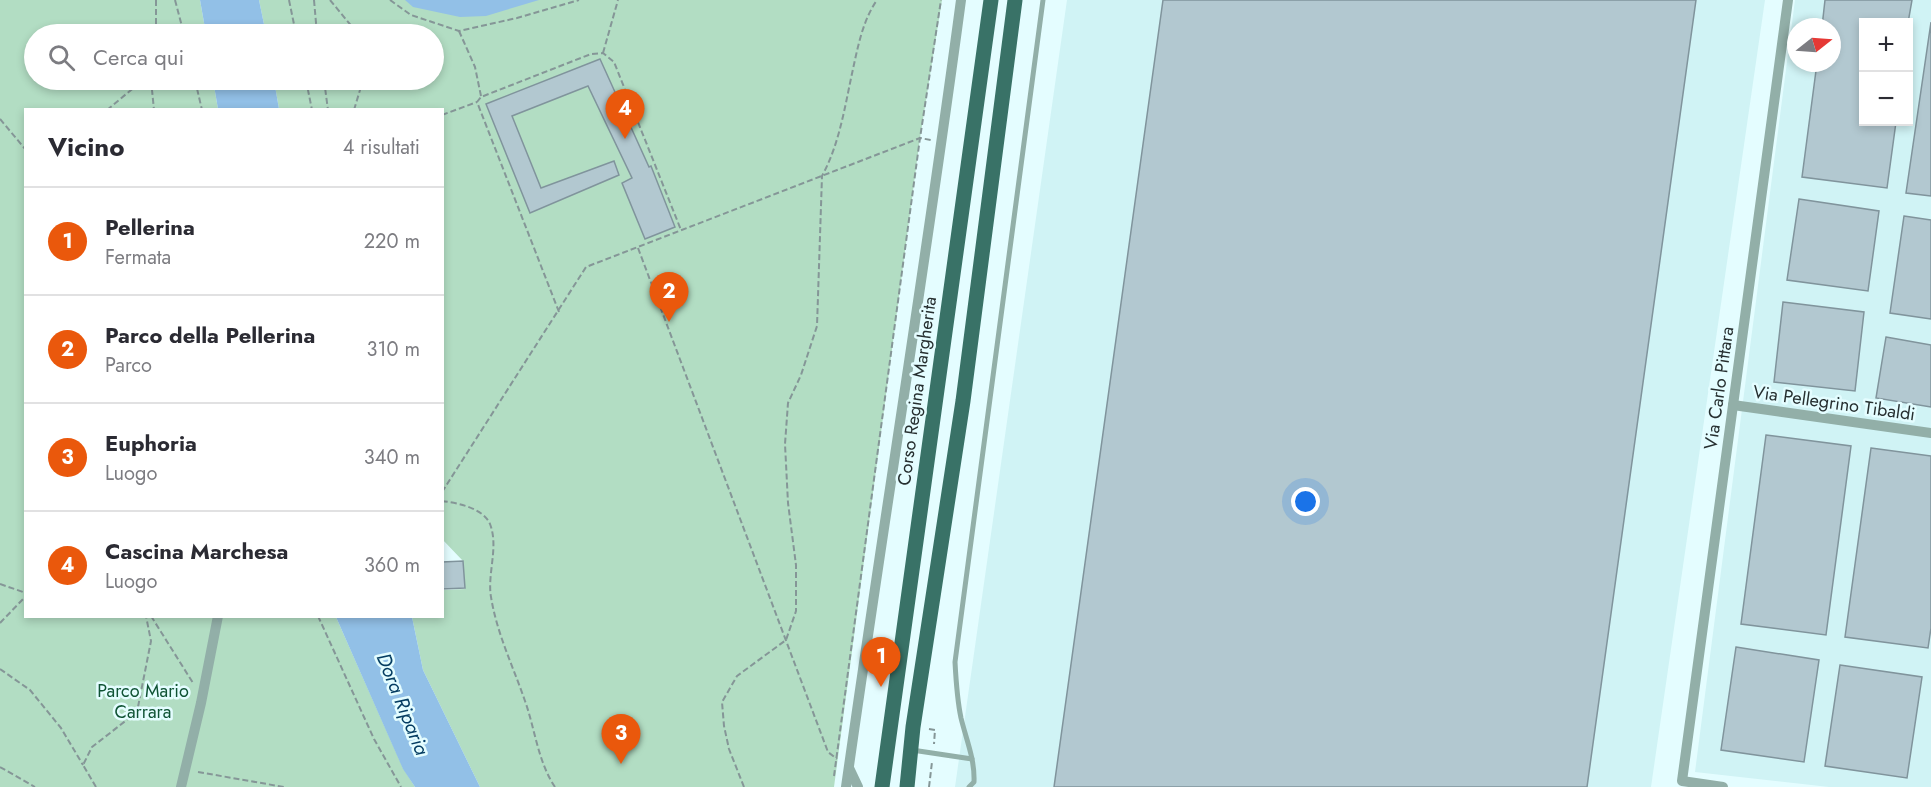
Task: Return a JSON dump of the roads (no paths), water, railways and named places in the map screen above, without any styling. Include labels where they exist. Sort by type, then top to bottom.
[{"type":"main road","name":"Corso Regina Margherita","points":[[882,787],[991,0]]},
{"type":"main road","points":[[907,787],[963,401],[1015,0]]},
{"type":"street","name":"Corso Regina Margherita","points":[[846,787],[942,143],[961,0]]},
{"type":"street","name":"Via Carlo Pittara","points":[[1723,787],[1682,781],[1788,0]]},
{"type":"street","name":"Via Pellegrino Tibaldi","points":[[1733,405],[1931,433]]},
{"type":"street","points":[[181,787],[218,618]]},
{"type":"street","points":[[849,768],[858,787]]},
{"type":"lane","points":[[969,787],[974,782],[975,768],[961,718],[956,691],[955,662],[1043,0]]},
{"type":"lane","points":[[911,750],[972,759]]},
{"type":"water","points":[[200,0],[259,0],[264,24],[204,24]]},
{"type":"water","points":[[405,0],[539,0],[486,16],[460,17],[413,7]]},
{"type":"water","points":[[215,90],[276,90],[279,108],[218,108]]},
{"type":"water","name":"Dora Riparia","points":[[336,618],[412,618],[423,670],[480,787],[415,787],[403,769]]},
{"type":"place","name":"Cascina Marchesa","points":[[625,139]]},
{"type":"place","name":"Parco della Pellerina","points":[[669,322]]},
{"type":"place","name":"Pellerina","points":[[881,687]]},
{"type":"place","name":"Euphoria","points":[[621,764]]},
{"type":"park label","name":"Parco Mario Carrara","points":[[143,701]]}]
